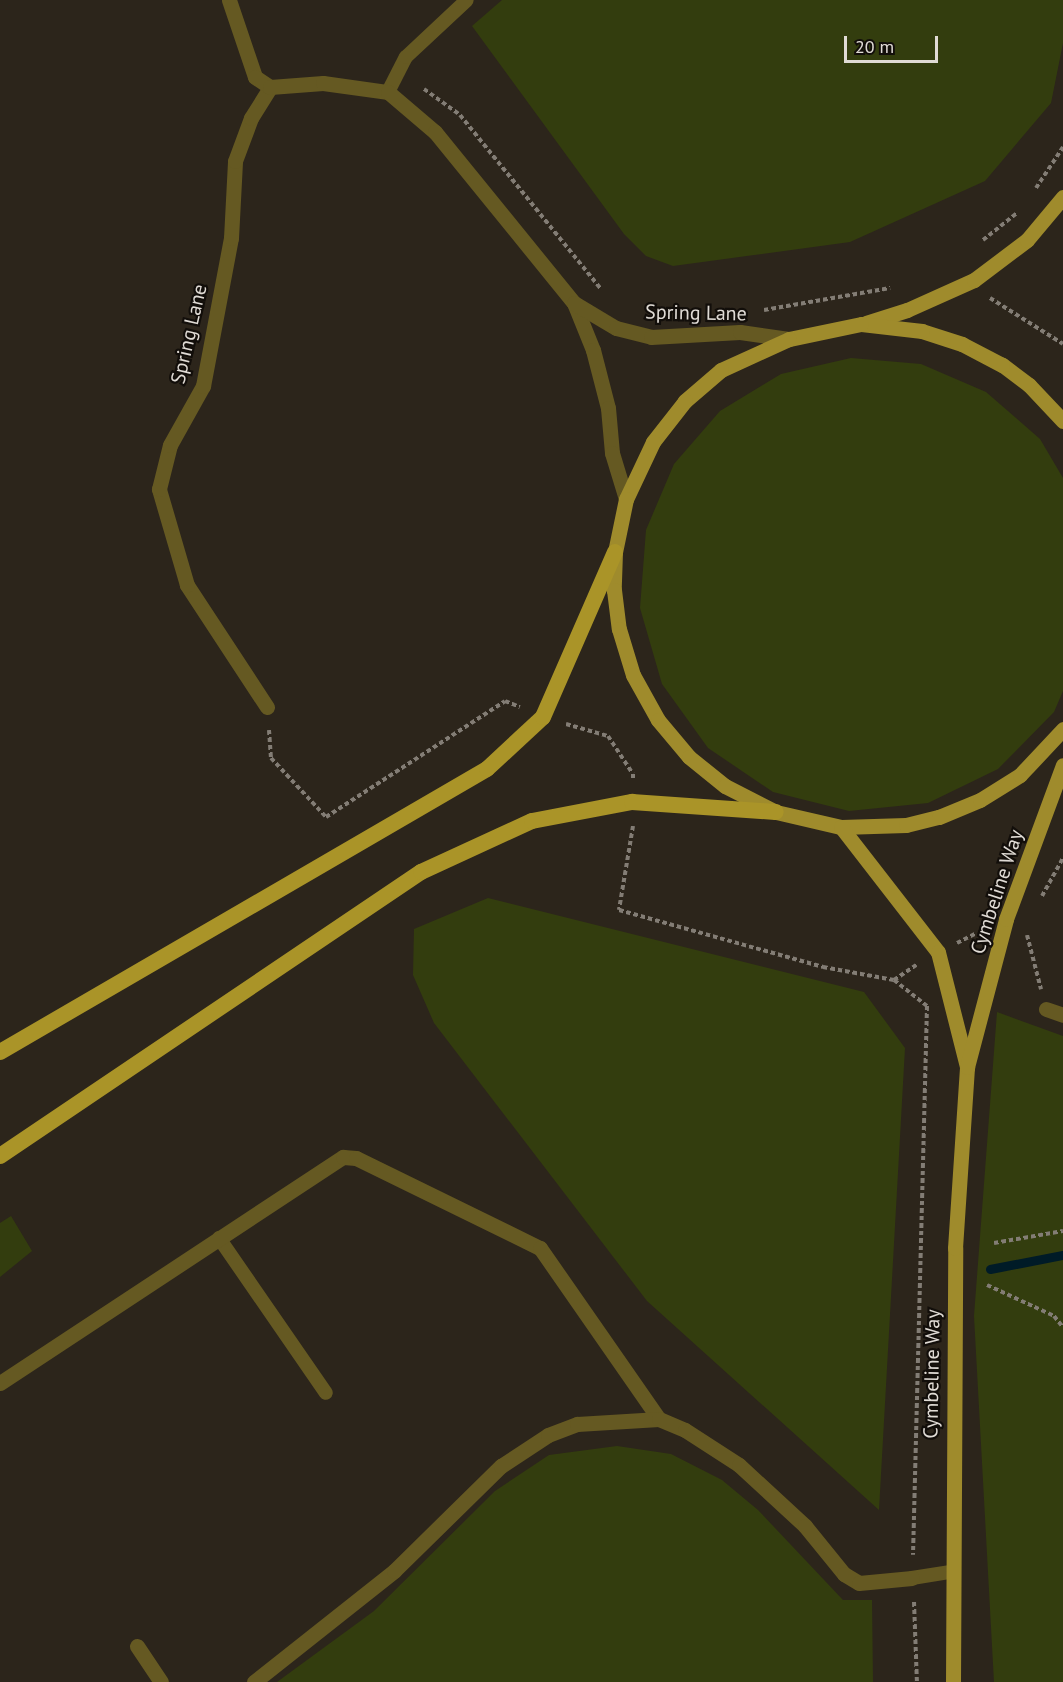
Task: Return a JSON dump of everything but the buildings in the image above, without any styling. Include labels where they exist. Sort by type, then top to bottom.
[{"type":"highway","points":[[0,1052],[487,769],[543,717],[615,552]]},
{"type":"highway","points":[[0,1156],[421,872],[532,821],[632,802],[776,812]]},
{"type":"main road","points":[[1063,197],[1027,240],[974,280],[907,310],[861,324],[789,339],[721,370],[685,401],[653,442],[626,499],[615,552],[614,590],[619,629],[633,675],[658,720],[689,757],[725,786],[776,812],[841,827],[906,825],[980,800],[1020,775],[1063,729]]},
{"type":"main road","points":[[861,324],[922,331],[962,344],[1002,365],[1029,385],[1063,421]]},
{"type":"main road","name":"Cymbeline Way","points":[[953,1682],[951,1572],[955,1248],[967,1067],[1006,919],[1063,765]]},
{"type":"main road","name":"Cymbeline Way","points":[[841,827],[938,952],[967,1067]]},
{"type":"street","points":[[229,0],[248,63],[255,77],[270,87],[323,83],[388,92]]},
{"type":"street","name":"Spring Lane","points":[[267,706],[187,585],[159,489],[170,445],[202,386],[231,238],[234,161],[251,118],[270,87]]},
{"type":"street","name":"Spring Lane","points":[[388,92],[435,132],[574,303],[596,360],[608,408],[612,453],[626,499]]},
{"type":"street","name":"Spring Lane","points":[[574,303],[616,328],[651,337],[740,332],[789,339]]},
{"type":"street","points":[[1046,1009],[1063,1015]]},
{"type":"street","points":[[0,1383],[343,1157],[356,1158],[540,1248],[659,1419]]},
{"type":"street","points":[[254,1682],[350,1610],[501,1466],[548,1435],[577,1424],[659,1419],[685,1430],[739,1465],[805,1526],[844,1574],[859,1583],[912,1578]]},
{"type":"street","points":[[136,1646],[156,1680]]},
{"type":"lane","points":[[388,92],[393,76],[406,57],[467,0]]},
{"type":"lane","points":[[219,1238],[326,1393]]},
{"type":"lane","points":[[912,1578],[951,1572]]},
{"type":"path","points":[[393,76],[436,95],[460,115],[561,244],[610,297]]},
{"type":"path","points":[[1034,192],[1063,147]]},
{"type":"path","points":[[976,246],[1020,209]]},
{"type":"path","points":[[974,280],[986,295],[1063,345]]},
{"type":"path","points":[[758,310],[900,286]]},
{"type":"path","points":[[267,706],[272,758],[326,817],[505,701],[543,717],[608,736],[633,774],[633,831],[619,910],[823,967],[894,980],[927,1006],[912,1578],[917,1682]]},
{"type":"path","points":[[1041,898],[1063,858]]},
{"type":"path","points":[[1025,928],[1046,1009]]},
{"type":"path","points":[[994,1243],[1063,1231]]},
{"type":"path","points":[[987,1285],[1054,1316],[1063,1327]]},
{"type":"green space","points":[[502,0],[1063,0],[1063,43],[1051,103],[985,181],[850,242],[673,266],[646,256],[624,234],[472,26]]},
{"type":"green space","points":[[851,358],[921,364],[986,392],[1040,439],[1063,478],[1063,691],[1054,712],[998,769],[928,803],[849,811],[773,792],[708,748],[662,684],[640,608],[646,530],[674,464],[720,411],[781,374]]},
{"type":"green space","points":[[488,898],[864,992],[905,1048],[879,1510],[647,1301],[434,1023],[413,975],[414,929]]},
{"type":"green space","points":[[997,1012],[1063,1036],[1063,1682],[994,1682],[974,1316]]},
{"type":"green space","points":[[11,1216],[32,1251],[0,1277],[0,1223]]},
{"type":"green space","points":[[617,1446],[671,1454],[722,1480],[758,1510],[843,1600],[872,1600],[873,1682],[277,1682],[374,1611],[495,1491],[549,1455]]},
{"type":"waterway","points":[[990,1269],[1063,1255]]}]
